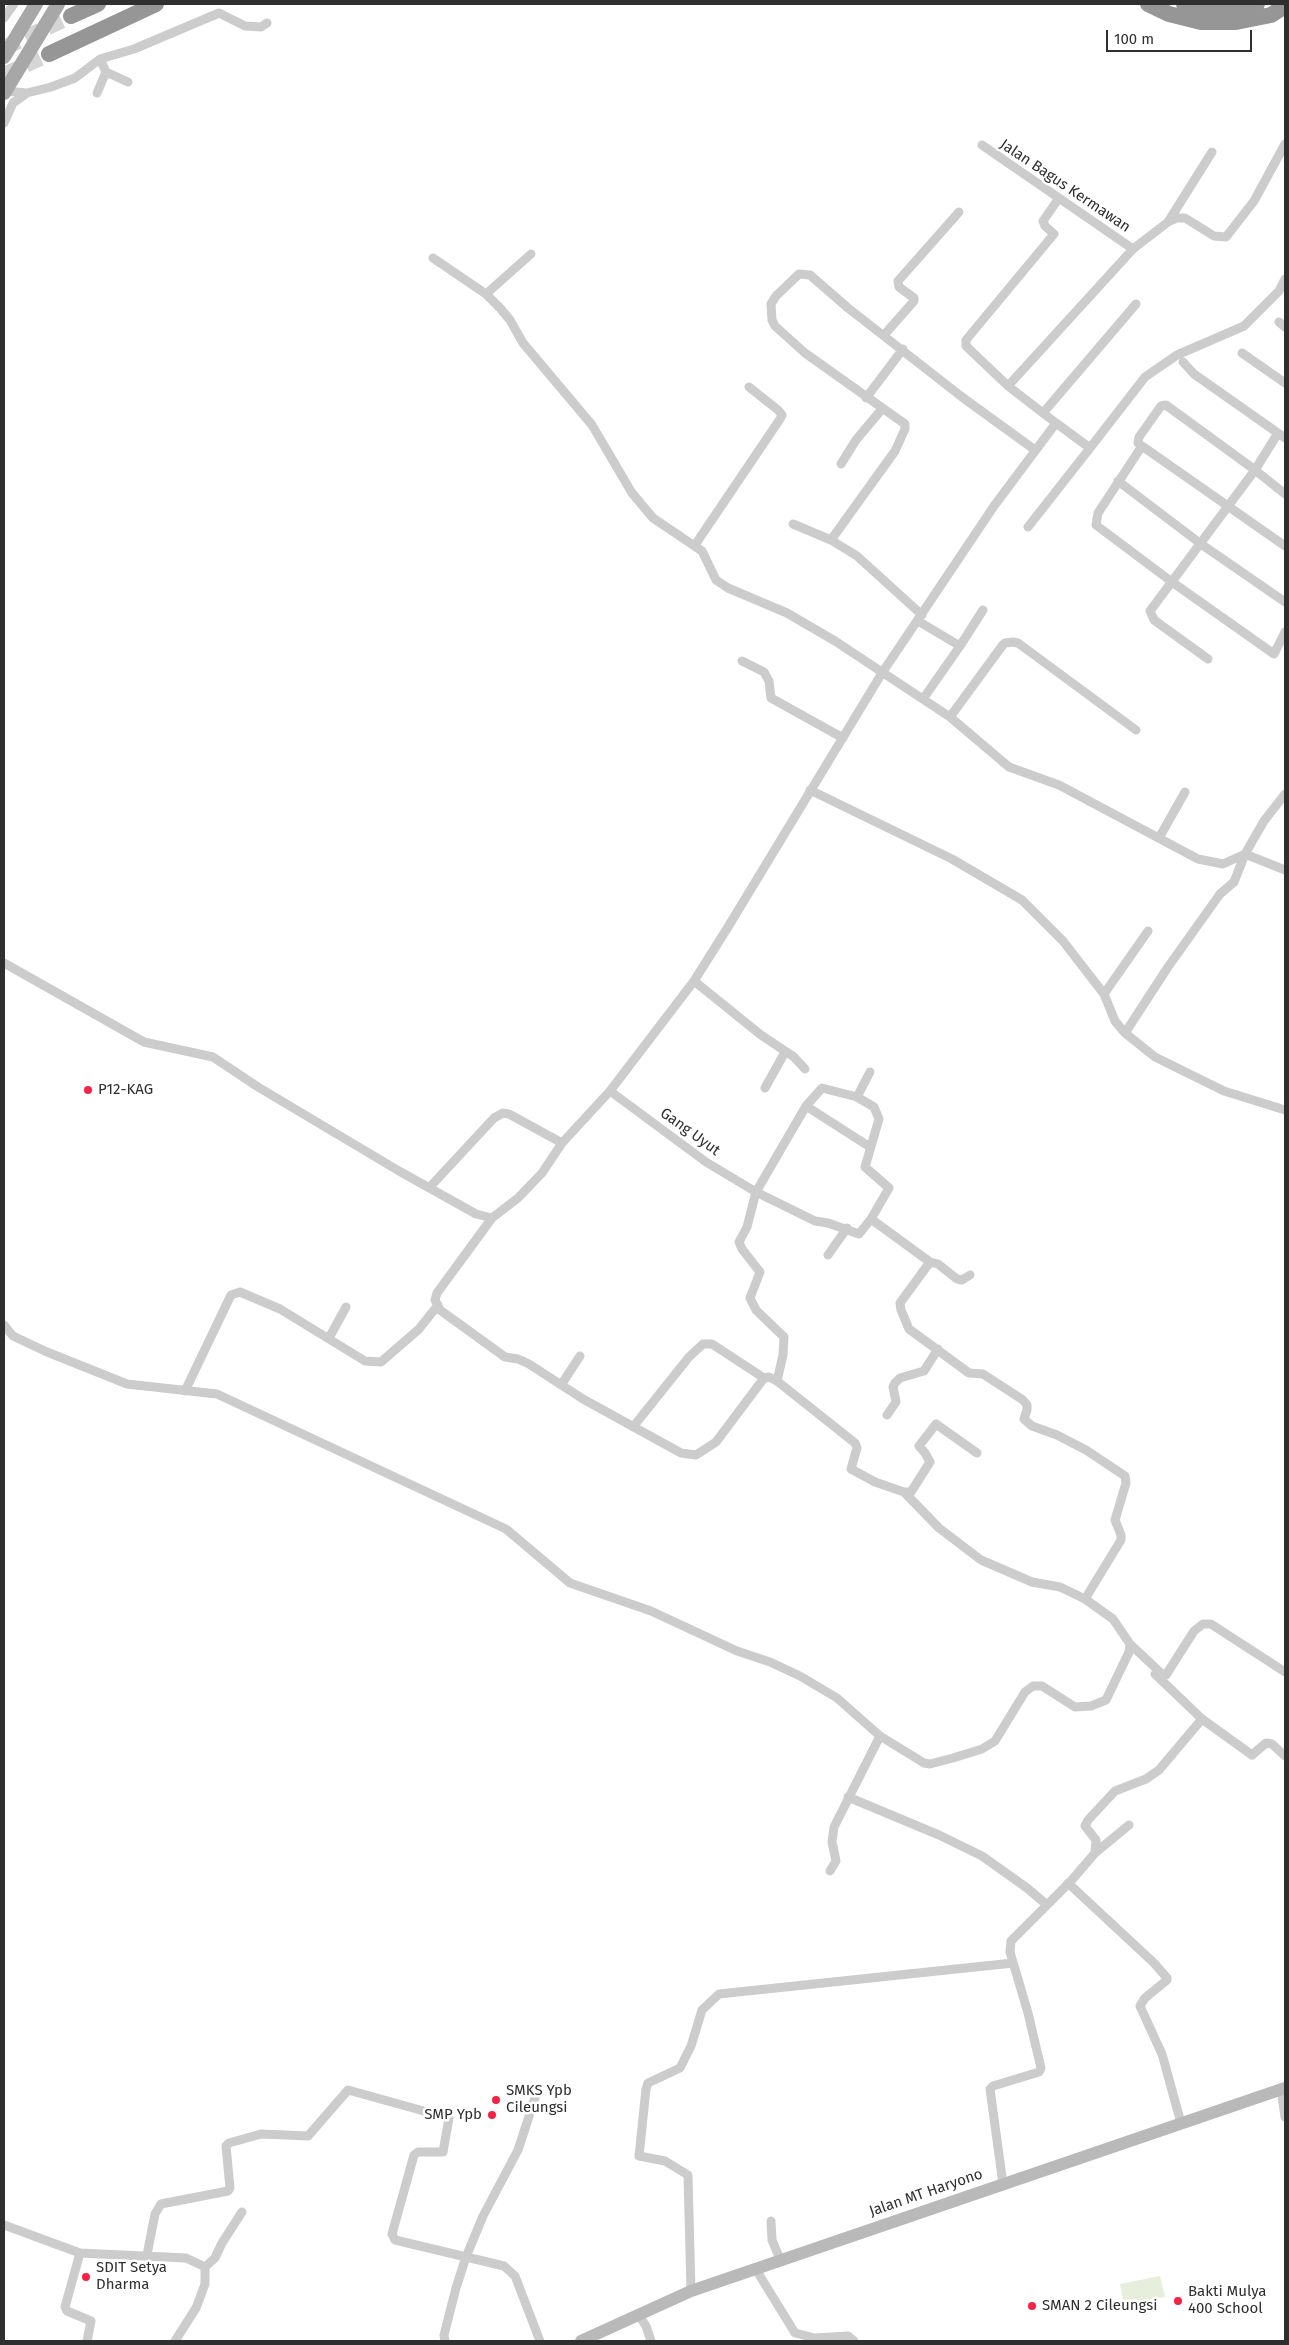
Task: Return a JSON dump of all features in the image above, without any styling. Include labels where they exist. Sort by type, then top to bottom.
[{"type":"highway","points":[[71,16],[98,4]]},
{"type":"highway","points":[[49,54],[156,4]]},
{"type":"highway","points":[[1148,4],[1169,14],[1201,22],[1236,22],[1271,15],[1285,6]]},
{"type":"highway","points":[[1184,4],[1202,9],[1235,8],[1257,4]]},
{"type":"main road","points":[[4,57],[36,4]]},
{"type":"main road","points":[[4,92],[58,4]]},
{"type":"main road","name":"Jalan MT Haryono","points":[[581,2341],[690,2290],[1283,2088]]},
{"type":"street","points":[[4,18],[14,4]]},
{"type":"street","points":[[4,123],[13,103],[27,93],[75,78],[100,59],[134,50],[220,13],[245,26],[261,26],[267,23]]},
{"type":"street","points":[[100,59],[106,72],[128,82]]},
{"type":"street","points":[[97,93],[106,72]]},
{"type":"street","points":[[4,92],[27,93]]},
{"type":"street","points":[[1008,386],[1133,249],[1168,222],[1177,218],[1185,218],[1214,236],[1226,238],[1254,201],[1285,144]]},
{"type":"street","name":"Jalan Bagus Kermawan","points":[[982,146],[1133,249]]},
{"type":"street","points":[[1168,222],[1212,152]]},
{"type":"street","points":[[1059,198],[1043,221],[1044,226],[1054,234],[966,340],[966,346],[1008,386],[1090,448]]},
{"type":"street","points":[[884,335],[914,301],[914,298],[899,287],[898,281],[959,212]]},
{"type":"street","points":[[486,294],[531,254]]},
{"type":"street","points":[[433,258],[486,294],[505,314],[523,343],[592,425],[632,493],[653,518],[676,535],[695,545],[709,562],[712,575],[728,588],[787,612],[835,641],[950,717],[1009,767],[1059,785],[1198,859],[1223,864],[1245,854],[1285,870]]},
{"type":"street","points":[[831,540],[895,451],[906,429],[905,424],[805,354],[774,326],[770,312],[771,304],[776,296],[799,274],[805,273],[962,397],[1035,450]]},
{"type":"street","points":[[1028,527],[1145,377],[1177,356],[1244,326],[1279,291],[1285,279]]},
{"type":"street","points":[[1043,413],[1136,304]]},
{"type":"street","points":[[866,398],[903,349]]},
{"type":"street","points":[[1242,353],[1285,383]]},
{"type":"street","points":[[1182,362],[1194,374],[1282,435],[1150,611],[1154,620],[1208,659]]},
{"type":"street","points":[[695,545],[782,415],[749,387]]},
{"type":"street","points":[[1285,494],[1166,405],[1161,406],[1139,437],[1138,443],[1142,446],[1285,546]]},
{"type":"street","points":[[841,464],[856,440],[882,409]]},
{"type":"street","points":[[764,1378],[722,1436],[696,1455],[681,1453],[633,1427],[529,1364],[518,1359],[505,1357],[440,1310],[435,1300],[436,1293],[492,1218],[530,1186],[542,1173],[562,1143],[610,1091],[694,981],[749,894],[882,673],[994,506],[1056,423]]},
{"type":"street","points":[[1142,446],[1098,514],[1096,525],[1172,582],[1274,654],[1285,632]]},
{"type":"street","points":[[1118,481],[1201,544],[1285,602]]},
{"type":"street","points":[[793,524],[831,540],[857,556],[920,618],[960,646]]},
{"type":"street","points":[[923,699],[960,646],[982,610]]},
{"type":"street","points":[[950,717],[1002,646],[1005,643],[1013,642],[1018,643],[1136,730]]},
{"type":"street","points":[[742,661],[764,672],[769,681],[772,698],[843,738]]},
{"type":"street","points":[[810,790],[952,859],[1022,900],[1063,941],[1104,994],[1115,1021],[1125,1033],[1155,1056],[1224,1092],[1285,1110]]},
{"type":"street","points":[[1159,838],[1185,792]]},
{"type":"street","points":[[1125,1033],[1168,967],[1220,894],[1234,882],[1245,854],[1264,821],[1285,794]]},
{"type":"street","points":[[1104,994],[1148,931]]},
{"type":"street","points":[[4,963],[144,1042],[213,1057],[258,1087],[429,1188],[476,1214],[492,1218]]},
{"type":"street","points":[[694,981],[761,1035],[786,1052],[805,1069]]},
{"type":"street","points":[[765,1088],[786,1052]]},
{"type":"street","points":[[857,1097],[870,1072]]},
{"type":"street","points":[[777,1381],[783,1355],[784,1337],[756,1310],[750,1298],[760,1272],[742,1249],[739,1242],[747,1227],[756,1192],[806,1106],[822,1088],[857,1097],[874,1107],[879,1119],[865,1167],[889,1188],[871,1219],[859,1234],[847,1228],[828,1255]]},
{"type":"street","name":"Gang Uyut","points":[[610,1091],[706,1162],[756,1192],[784,1208],[815,1221],[847,1228]]},
{"type":"street","points":[[806,1106],[870,1147]]},
{"type":"street","points":[[429,1188],[494,1118],[502,1113],[509,1114],[562,1143]]},
{"type":"street","points":[[871,1219],[930,1262],[938,1264],[958,1279],[962,1280],[970,1275]]},
{"type":"street","points":[[930,1262],[930,1265],[900,1303],[909,1329],[969,1373],[983,1374],[1023,1400],[1027,1404],[1024,1419],[1032,1426],[1057,1435],[1086,1450],[1125,1476],[1126,1483],[1115,1520],[1121,1535],[1120,1540],[1085,1599]]},
{"type":"street","points":[[185,1391],[231,1295],[240,1292],[280,1309],[365,1361],[381,1362],[419,1329],[438,1306]]},
{"type":"street","points":[[328,1338],[346,1307]]},
{"type":"street","points":[[4,1325],[14,1336],[46,1352],[127,1384],[217,1394],[506,1530],[570,1583],[651,1611],[737,1651],[770,1662],[800,1676],[837,1698],[880,1736],[917,1760],[930,1764],[982,1749],[995,1741],[1025,1692],[1033,1686],[1042,1686],[1076,1707],[1091,1706],[1106,1700],[1130,1648]]},
{"type":"street","points":[[633,1427],[689,1357],[703,1344],[712,1344],[764,1378],[769,1377],[777,1381],[855,1443],[857,1448],[850,1469],[875,1482],[904,1492],[911,1492],[930,1462],[925,1453],[918,1447],[936,1424],[977,1453]]},
{"type":"street","points":[[887,1415],[896,1402],[892,1387],[895,1383],[900,1378],[924,1371],[938,1349]]},
{"type":"street","points":[[562,1385],[580,1356]]},
{"type":"street","points":[[904,1492],[939,1528],[982,1560],[1032,1582],[1060,1586],[1085,1599],[1113,1619],[1130,1648],[1202,1719],[1252,1755],[1266,1743],[1272,1744],[1285,1756]]},
{"type":"street","points":[[1130,1648],[1164,1675],[1194,1631],[1203,1624],[1211,1624],[1285,1672]]},
{"type":"street","points":[[1095,1853],[1096,1840],[1085,1826],[1088,1820],[1115,1791],[1146,1779],[1159,1770],[1202,1719]]},
{"type":"street","points":[[830,1871],[836,1861],[832,1834],[848,1797],[880,1736]]},
{"type":"street","points":[[848,1797],[947,1838],[982,1856],[1027,1888],[1047,1905]]},
{"type":"street","points":[[1003,2184],[990,2089],[992,2086],[1039,2072],[1040,2068],[1028,2013],[1010,1952],[1011,1941],[1095,1853],[1129,1825]]},
{"type":"street","points":[[1068,1883],[1154,1963],[1167,1978],[1145,1998],[1140,2006],[1162,2054],[1181,2123]]},
{"type":"street","points":[[690,2290],[688,2175],[665,2161],[639,2156],[648,2083],[680,2068],[692,2046],[702,2010],[719,1994],[1013,1963]]},
{"type":"street","points":[[1283,2088],[1285,2117]]},
{"type":"street","points":[[147,2255],[155,2214],[160,2204],[228,2191],[230,2188],[226,2146],[229,2143],[261,2134],[308,2136],[348,2090],[449,2118],[443,2152],[418,2152],[414,2155],[392,2234],[395,2240],[504,2266],[515,2276],[540,2341]]},
{"type":"street","points":[[445,2341],[444,2335],[466,2257],[483,2216],[518,2150],[536,2095]]},
{"type":"street","points":[[175,2341],[196,2308],[205,2284],[206,2267],[215,2258],[222,2243],[242,2212]]},
{"type":"street","points":[[771,2221],[772,2240],[780,2260]]},
{"type":"street","points":[[4,2226],[80,2253],[186,2258],[206,2267]]},
{"type":"street","points":[[80,2253],[65,2307],[67,2311],[91,2321],[87,2341]]},
{"type":"street","points":[[755,2268],[795,2333],[815,2338],[848,2336],[854,2341]]},
{"type":"street","points":[[638,2314],[646,2326],[652,2341]]},
{"type":"green space","points":[[1160,2276],[1165,2297],[1124,2305],[1120,2284]]},
{"type":"tunnel","points":[[4,48],[71,16]]},
{"type":"tunnel","points":[[4,75],[49,54]]},
{"type":"place","name":"P12-KAG","points":[[88,1090]]},
{"type":"place","name":"SMKS Ypb Cileungsi","points":[[496,2100]]},
{"type":"place","name":"SMP Ypb","points":[[492,2115]]},
{"type":"place","name":"SDIT Setya Dharma","points":[[86,2277]]},
{"type":"place","name":"Bakti Mulya 400 School","points":[[1178,2301]]},
{"type":"place","name":"SMAN 2 Cileungsi","points":[[1032,2306]]}]
